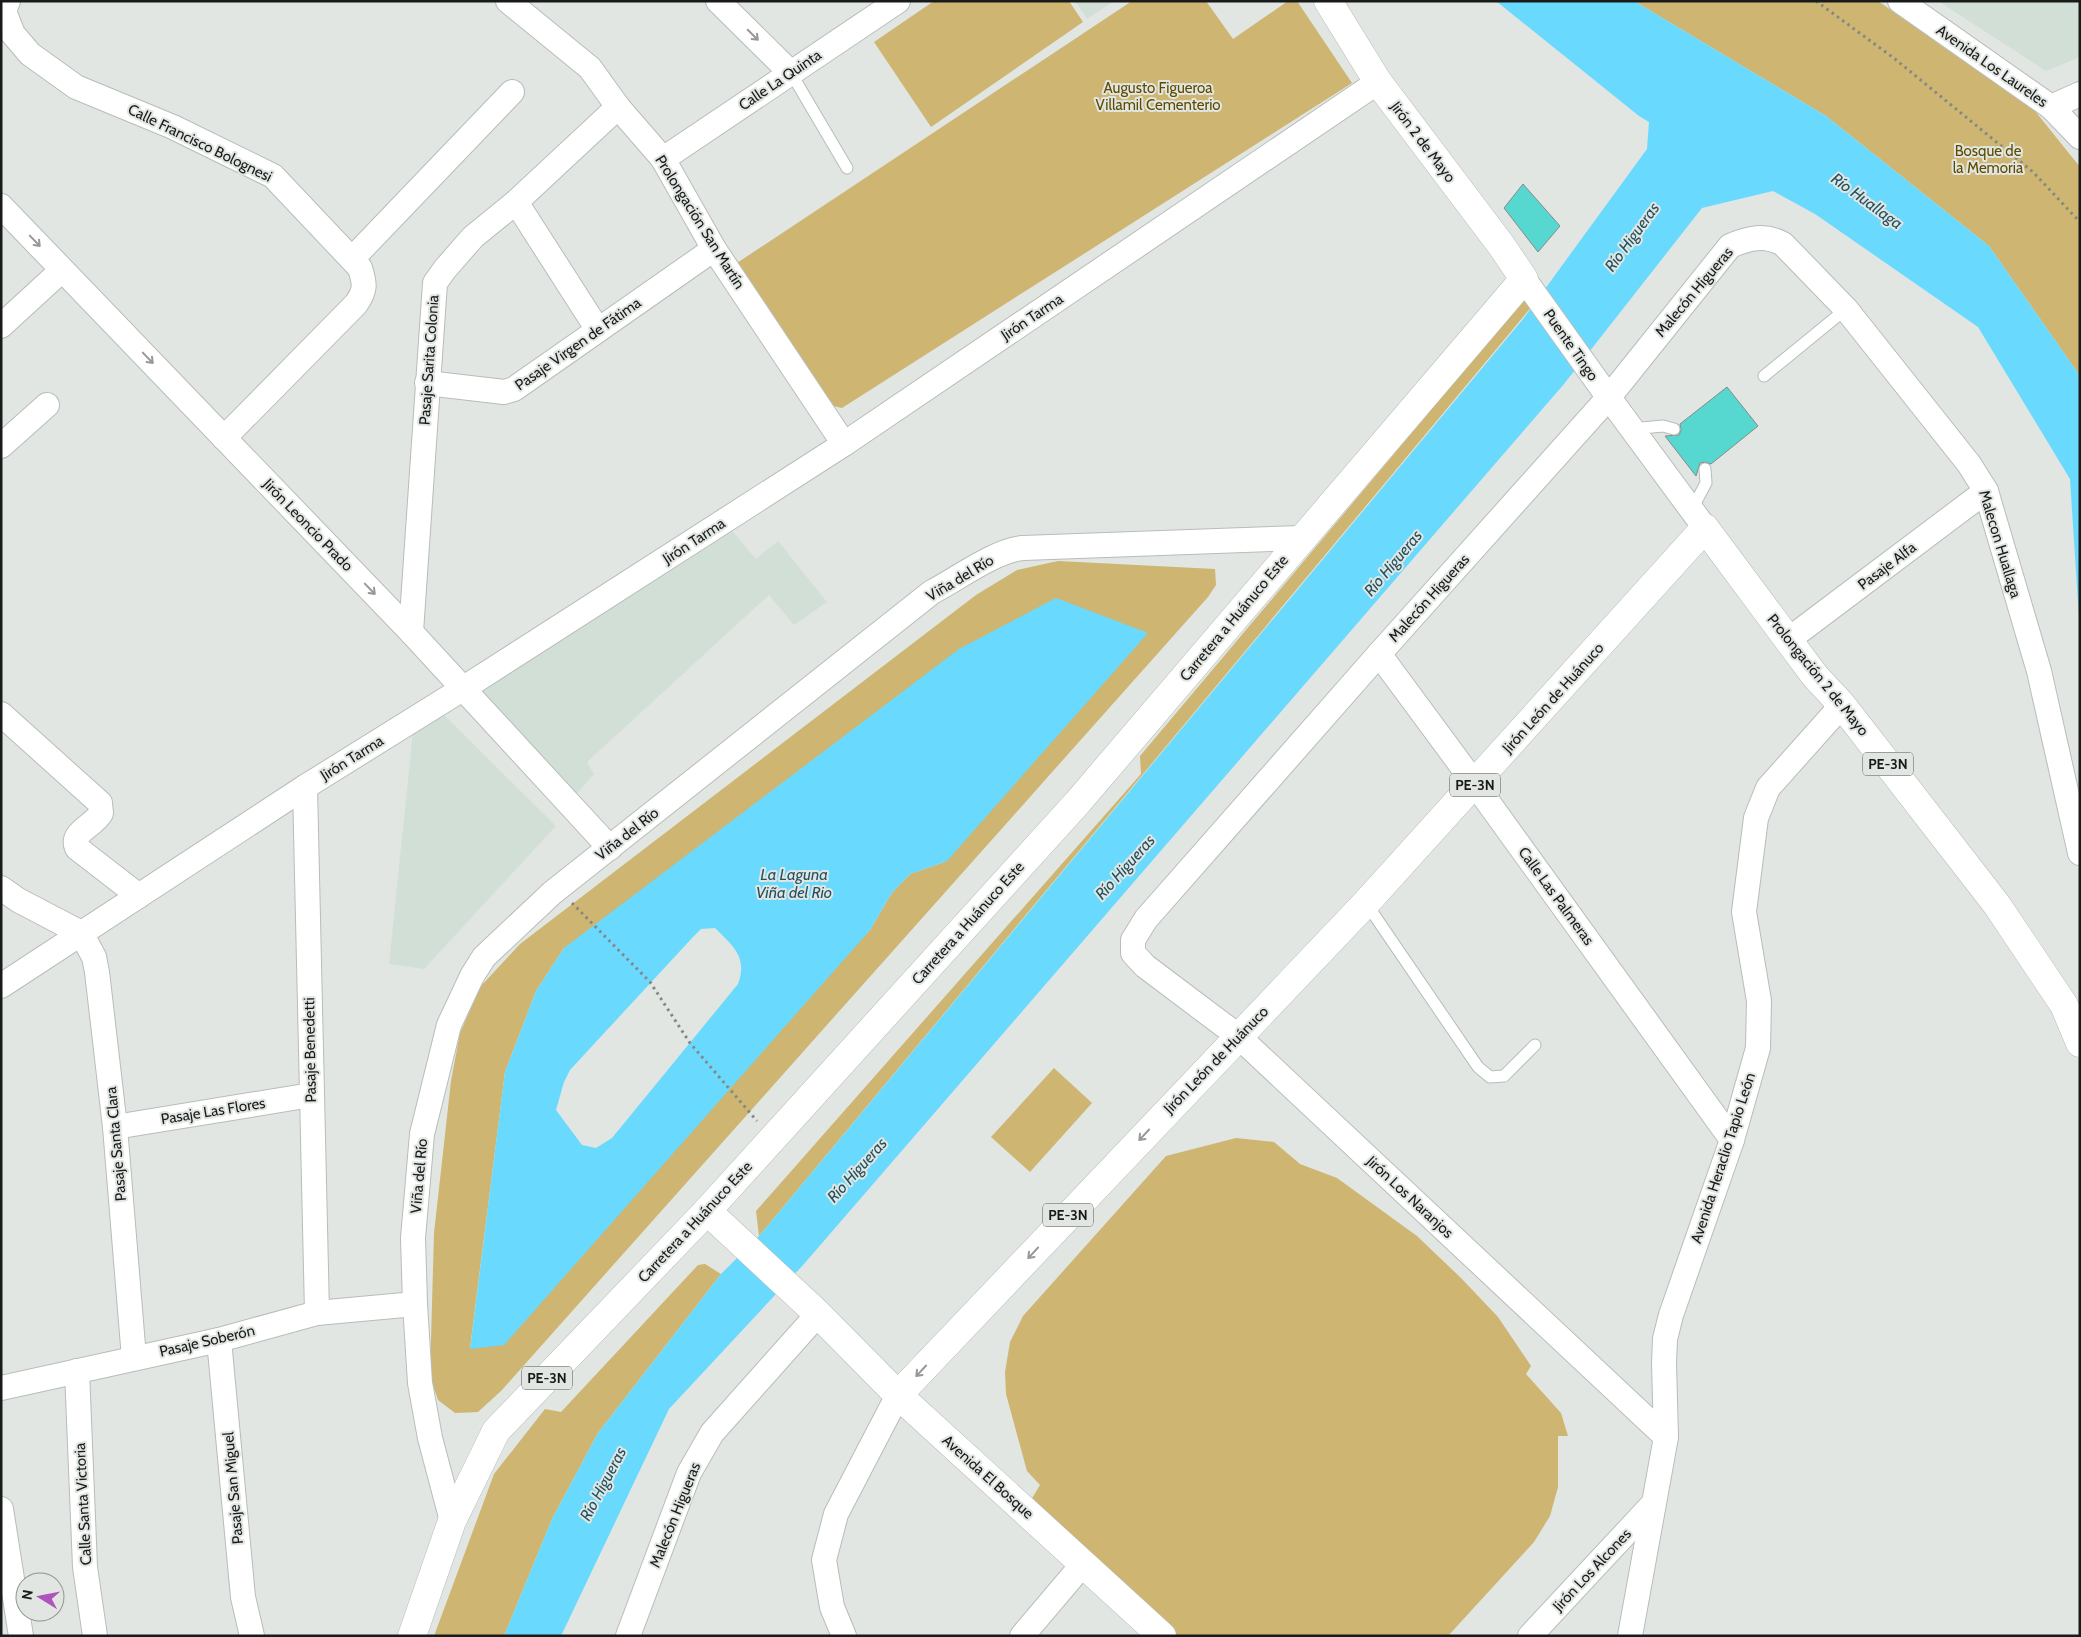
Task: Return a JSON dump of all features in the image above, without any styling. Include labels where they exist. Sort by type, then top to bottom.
[{"type":"main road","name":"Jirón 2 de Mayo","points":[[1328,1],[1378,82],[1501,245],[1530,287]]},
{"type":"main road","name":"Carretera a Huánuco Este","points":[[412,1636],[452,1522],[496,1431],[707,1211],[1078,802],[1301,538],[1530,287]]},
{"type":"main road","name":"Prolongación 2 de Mayo","points":[[1698,519],[1788,640],[1842,705],[1997,905],[2064,1005],[2080,1043]]},
{"type":"main road","name":"Jirón León de Huánuco","points":[[898,1395],[1366,903],[1476,784],[1698,519]]},
{"type":"main road","name":"Avenida El Bosque","points":[[707,1211],[810,1307],[898,1395],[1162,1636]]},
{"type":"street","name":"Calle Francisco Bolognesi","points":[[8,1],[4,11],[13,34],[30,54],[76,87],[173,127],[273,176],[360,268],[364,280],[364,292],[356,304],[224,438]]},
{"type":"street","name":"Prolongación San Martín","points":[[508,1],[590,68],[618,107],[662,159],[714,249],[844,444]]},
{"type":"street","points":[[718,1],[791,73]]},
{"type":"street","name":"Calle La Quinta","points":[[662,159],[898,1]]},
{"type":"street","name":"Avenida Los Laureles","points":[[1900,1],[2051,107],[2080,137]]},
{"type":"street","name":"Jirón Tarma","points":[[1,986],[305,787],[464,688],[844,444],[1378,82]]},
{"type":"street","points":[[352,260],[512,92]]},
{"type":"street","points":[[2051,107],[2080,94]]},
{"type":"street","name":"Pasaje Sarita Colonia","points":[[411,632],[435,283],[473,237],[516,202],[618,107]]},
{"type":"street","points":[[516,202],[598,330]]},
{"type":"street","name":"Jirón Leoncio Prado","points":[[1,206],[411,632],[610,848]]},
{"type":"street","name":"Malecon Huallaga","points":[[1750,238],[1773,239],[1783,244],[1846,309],[1970,464],[1986,491],[2039,671],[2080,853]]},
{"type":"street","name":"Malecón Higueras","points":[[1145,966],[1133,954],[1133,940],[1146,919],[1606,394],[1730,246],[1750,238]]},
{"type":"street","name":"Pasaje Virgen de Fátima","points":[[427,383],[504,392],[514,389],[714,249]]},
{"type":"street","points":[[1,326],[62,270]]},
{"type":"street","name":"Puente Tingo","points":[[1530,287],[1606,394]]},
{"type":"street","name":"Prolongación 2 de Mayo","points":[[1606,394],[1698,519]]},
{"type":"street","points":[[1,446],[47,405]]},
{"type":"street","name":"Pasaje Alfa","points":[[1788,640],[1986,491]]},
{"type":"street","name":"Viña del Río","points":[[452,1522],[430,1438],[420,1383],[413,1238],[422,1134],[448,1025],[472,976],[484,958],[558,888],[932,592],[1010,549],[1301,538]]},
{"type":"street","name":"Calle Las Palmeras","points":[[1379,654],[1476,784],[1732,1140]]},
{"type":"street","name":"Avenida Heraclio Tapio León","points":[[1630,1636],[1666,1437],[1665,1338],[1671,1314],[1732,1140],[1758,1048],[1759,1001],[1744,912],[1756,818],[1768,788],[1842,705]]},
{"type":"street","points":[[1,714],[100,803],[101,813],[76,837],[74,842],[77,848],[139,896]]},
{"type":"street","name":"Pasaje Benedetti","points":[[305,787],[317,1313]]},
{"type":"street","points":[[1,888],[18,900],[81,933]]},
{"type":"street","name":"Pasaje Santa Clara","points":[[81,933],[94,957],[97,972],[116,1127],[134,1358]]},
{"type":"street","name":"Jirón Los Naranjos","points":[[1145,966],[1238,1036],[1666,1437]]},
{"type":"street","name":"Pasaje Las Flores","points":[[116,1127],[311,1095]]},
{"type":"street","name":"Pasaje Soberón","points":[[1,1388],[219,1340],[317,1313],[415,1304]]},
{"type":"street","name":"Malecón Higueras","points":[[628,1636],[689,1473],[712,1433],[810,1307]]},
{"type":"street","name":"Pasaje San Miguel","points":[[219,1340],[243,1597],[252,1636]]},
{"type":"street","name":"Calle Santa Victoria","points":[[77,1371],[85,1568],[95,1636]]},
{"type":"street","name":"Jirón León de Huánuco","points":[[844,1636],[832,1608],[824,1560],[836,1514],[898,1395]]},
{"type":"street","name":"Jirón Los Alcones","points":[[1530,1636],[1653,1504]]},
{"type":"street","points":[[1,1509],[21,1636]]},
{"type":"street","points":[[1022,1636],[1084,1564]]},
{"type":"lane","points":[[791,73],[847,168]]},
{"type":"lane","points":[[1764,376],[1846,309]]},
{"type":"lane","points":[[1631,429],[1663,426],[1674,429]]},
{"type":"lane","points":[[1698,519],[1706,484],[1706,468]]},
{"type":"lane","points":[[1366,903],[1478,1067],[1490,1077],[1504,1076],[1535,1045]]},
{"type":"path","points":[[1816,1],[1895,60],[2033,172],[2080,222]]},
{"type":"path","points":[[558,888],[650,982],[690,1043],[772,1139]]},
{"type":"shaded area","points":[[1075,1],[1114,1],[1087,19]]},
{"type":"shaded area","points":[[1938,1],[2080,1],[2080,57],[2046,71]]},
{"type":"shaded area","points":[[732,531],[756,559],[778,541],[827,602],[794,625],[769,595],[587,762],[594,774],[572,799],[477,691]]},
{"type":"shaded area","points":[[443,714],[556,826],[424,969],[389,964],[413,731]]},
{"type":"green space","points":[[934,1],[1069,1],[1083,22],[931,127],[874,42]]},
{"type":"green space","name":"Augusto Figueroa Villamil Cementerio","points":[[1132,1],[1206,1],[1233,39],[1288,1],[1297,1],[1352,83],[842,408],[829,405],[737,263]]},
{"type":"green space","name":"Bosque de la Memoria","points":[[1634,1],[1878,1],[2035,111],[2080,167],[2080,376],[1989,246],[1826,116]]},
{"type":"green space","points":[[1526,297],[1538,299],[759,1236],[756,1211],[1141,774],[1140,756]]},
{"type":"green space","points":[[1058,561],[1215,569],[1216,585],[1208,597],[501,1391],[478,1412],[455,1413],[438,1400],[430,1376],[434,1233],[451,1081],[460,1033],[481,986],[520,944],[976,595],[1017,570]],"holes":[[[947,861],[910,874],[891,894],[870,930],[470,1348],[505,1072],[536,991],[564,948]]]},
{"type":"green space","points":[[1054,1068],[1092,1103],[1030,1172],[991,1137]]},
{"type":"green space","points":[[1236,1138],[1274,1142],[1300,1164],[1337,1178],[1417,1236],[1498,1317],[1531,1366],[1526,1374],[1561,1413],[1568,1436],[1558,1436],[1558,1487],[1550,1516],[1534,1542],[1448,1636],[1175,1636],[1089,1557],[1031,1500],[1040,1485],[1027,1471],[1006,1394],[1005,1372],[1010,1342],[1023,1316],[1166,1156]]},
{"type":"green space","points":[[705,1264],[721,1274],[598,1433],[552,1519],[504,1636],[434,1636],[494,1474],[545,1409],[561,1412],[698,1265]]},
{"type":"water","points":[[1496,1],[1634,1],[1826,116],[1989,246],[2080,376],[2080,633],[2070,479],[1978,327],[1815,214],[1773,191],[1702,208],[1564,384],[804,1264],[669,1409],[561,1636],[504,1636],[552,1519],[598,1433],[721,1274],[759,1236],[1523,319],[1647,149],[1649,122]]},
{"type":"water","name":"La Laguna Viña del Rio","points":[[1056,598],[1148,633],[947,861],[910,874],[891,894],[870,930],[504,1345],[470,1349],[505,1072],[536,991],[564,948],[959,649]],"holes":[[[715,928],[733,947],[740,959],[741,975],[738,984],[612,1138],[596,1148],[582,1145],[556,1110],[564,1082],[570,1070],[701,929]]]},
{"type":"building","points":[[1523,184],[1560,226],[1538,252],[1504,208]]},
{"type":"building","points":[[1727,387],[1758,426],[1711,464],[1700,463],[1696,476],[1665,436],[1679,435],[1681,430],[1680,424]]},
{"type":"water label","name":"Río Huallaga","points":[[1867,201]]},
{"type":"water label","name":"Río Higueras","points":[[1632,237]]},
{"type":"water label","name":"Río Higueras","points":[[1393,563]]},
{"type":"water label","name":"Río Higueras","points":[[1125,867]]},
{"type":"water label","name":"Río Higueras","points":[[857,1170]]},
{"type":"water label","name":"Río Higueras","points":[[603,1484]]}]
